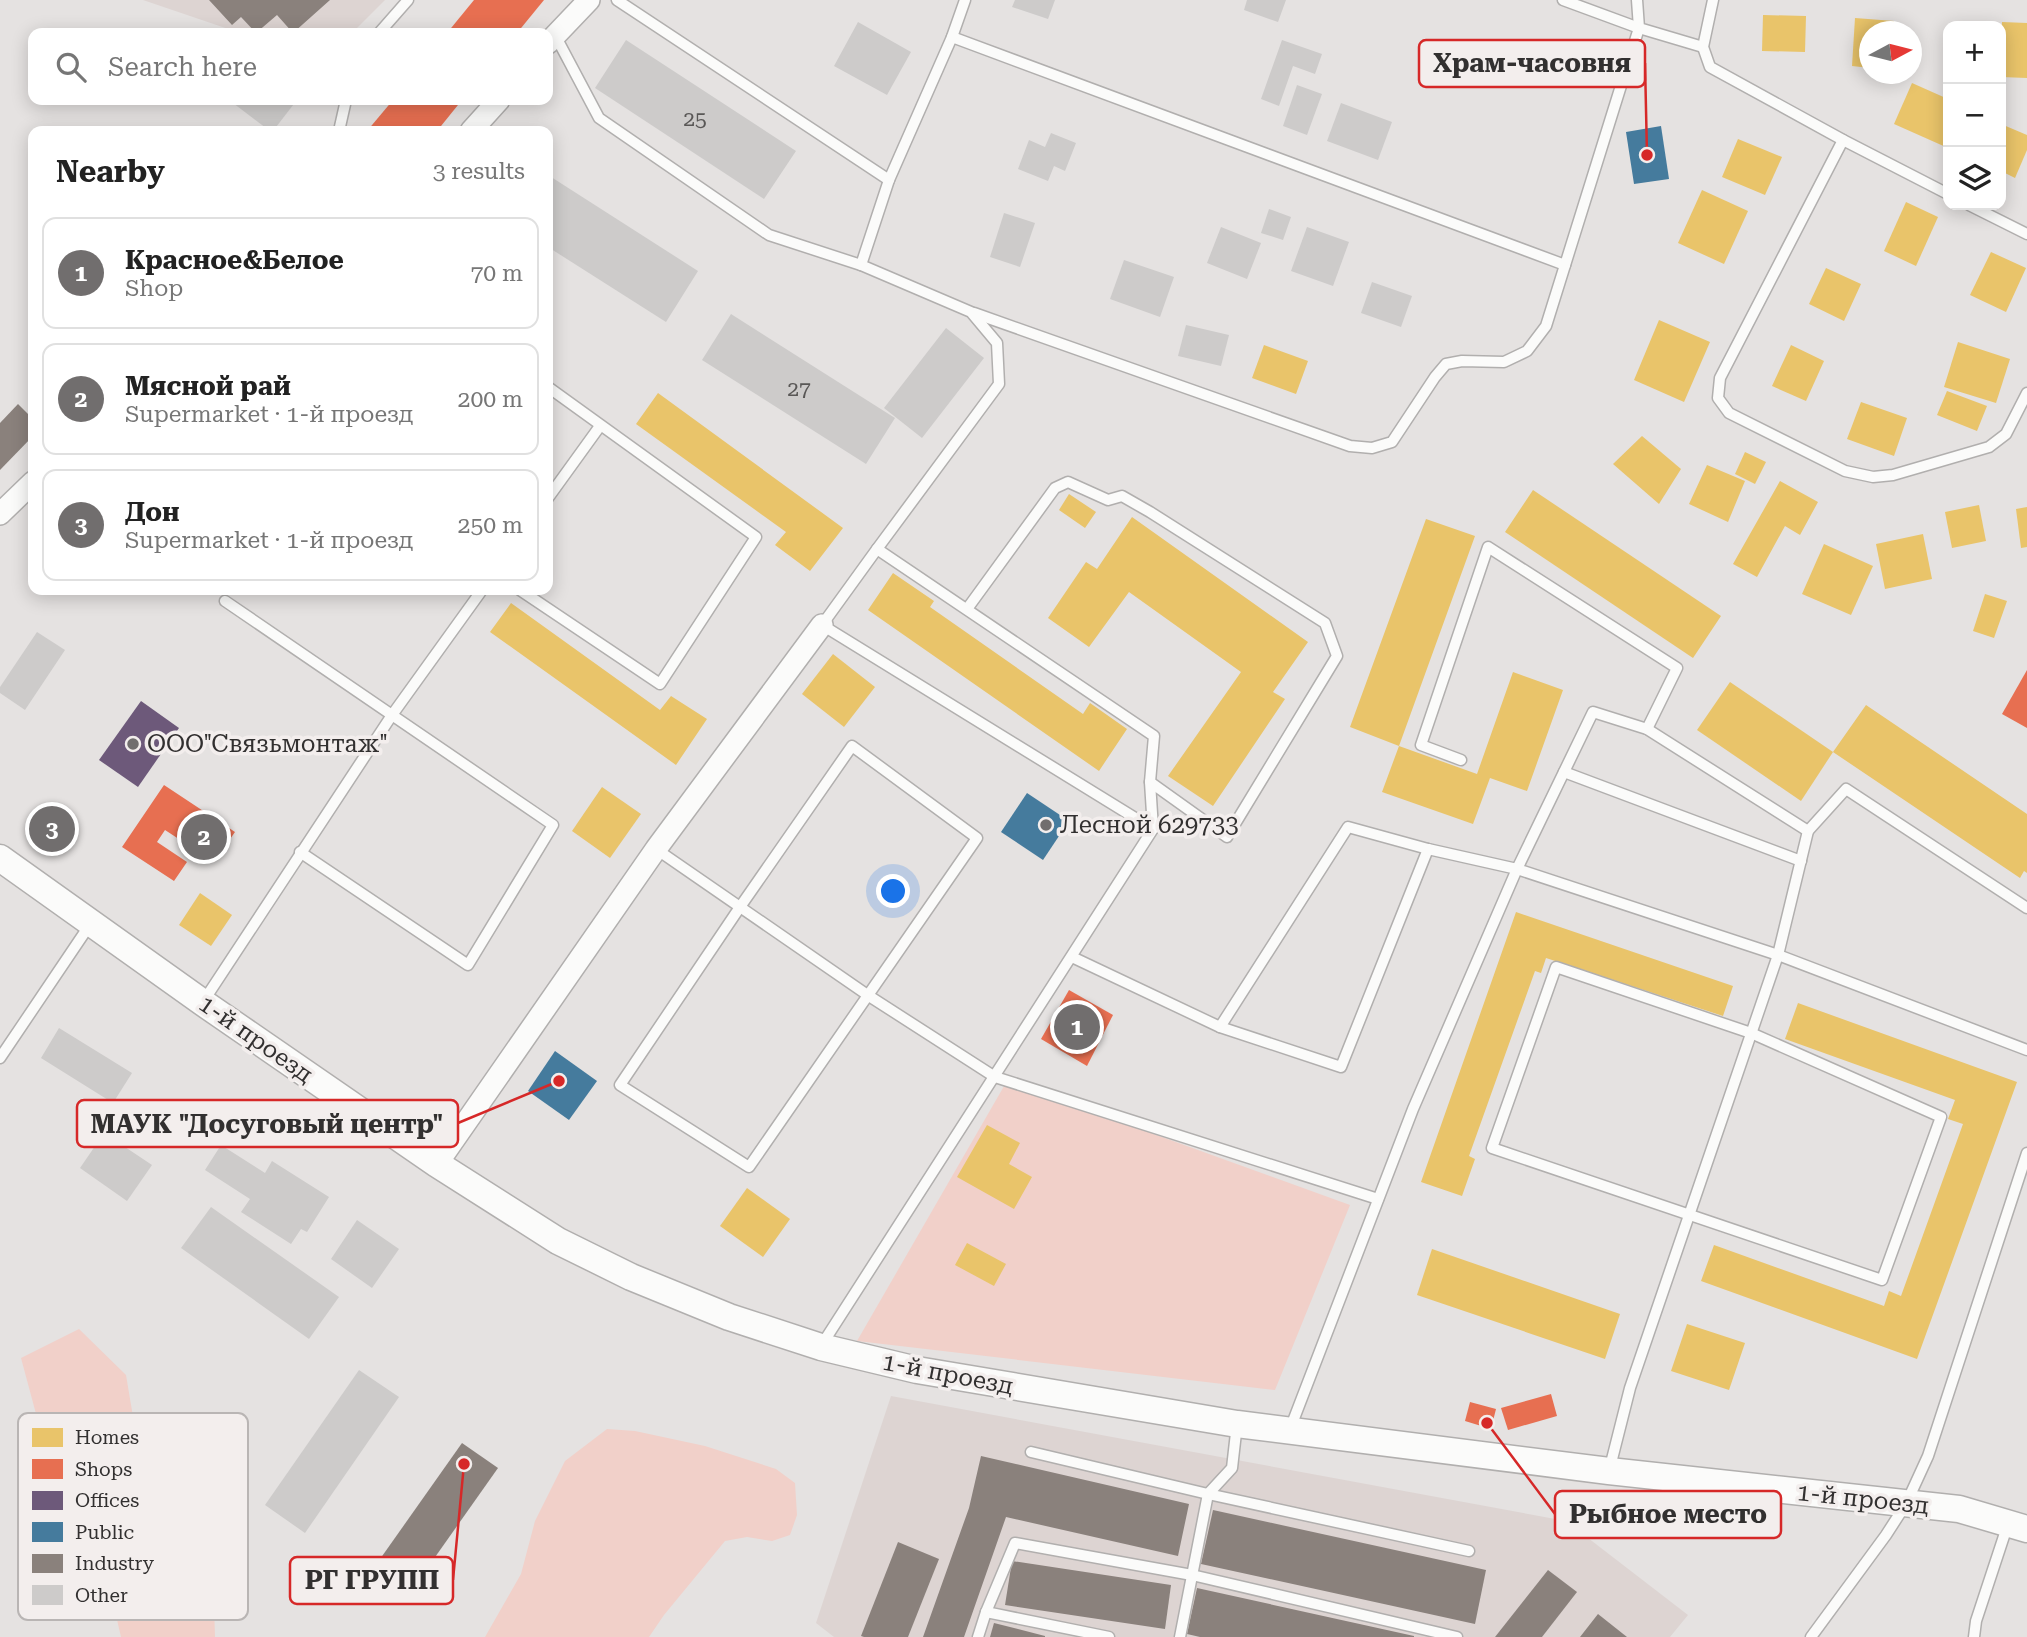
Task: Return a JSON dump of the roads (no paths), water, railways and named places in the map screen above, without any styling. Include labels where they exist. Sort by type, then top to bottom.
[{"type":"street","points":[[553,37],[589,0]]},
{"type":"street","points":[[476,126],[494,105]]},
{"type":"street","points":[[0,514],[28,487]]},
{"type":"street","points":[[437,1164],[656,849],[822,625]]},
{"type":"street","name":"1-й проезд","points":[[0,858],[437,1164],[558,1241],[631,1277],[729,1317],[821,1347],[917,1370],[1237,1424],[1609,1471],[1959,1509],[2018,1526]]},
{"type":"lane","points":[[383,28],[408,0]]},
{"type":"lane","points":[[617,0],[889,180]]},
{"type":"lane","points":[[861,265],[889,180],[952,37],[965,0]]},
{"type":"lane","points":[[1563,0],[1639,28],[1703,47]]},
{"type":"lane","points":[[553,42],[599,118],[769,235],[861,265],[971,312],[1350,446],[1372,448],[1392,442],[1446,364],[1462,361],[1504,362],[1527,351],[1546,326],[1639,28],[1637,0]]},
{"type":"lane","points":[[1713,0],[1703,47],[1710,66],[1843,140],[1943,191]]},
{"type":"lane","points":[[952,37],[1565,265]]},
{"type":"lane","points":[[340,126],[345,105]]},
{"type":"lane","points":[[1843,140],[1720,378],[1718,398],[1728,412],[1845,471],[1873,477],[1893,475],[1989,447],[2006,434],[2027,393]]},
{"type":"lane","points":[[1979,210],[2027,234]]},
{"type":"lane","points":[[971,312],[997,343],[999,384],[822,625],[1153,829]]},
{"type":"lane","points":[[527,595],[660,684],[756,537],[553,391]]},
{"type":"lane","points":[[553,491],[600,426]]},
{"type":"lane","points":[[967,610],[1055,488],[1068,482],[1108,500],[1122,496],[1325,623],[1337,656],[1227,837],[1150,782]]},
{"type":"lane","points":[[1461,760],[1421,745],[1488,547],[1677,668],[1647,729]]},
{"type":"lane","points":[[821,1347],[1153,829],[1150,782],[1154,736],[877,549]]},
{"type":"lane","points":[[202,1002],[392,715],[478,595]]},
{"type":"lane","points":[[225,601],[553,824],[468,965],[300,852]]},
{"type":"lane","points":[[1289,1432],[1413,1109],[1517,869],[1593,712],[1647,729],[1808,831]]},
{"type":"lane","points":[[852,746],[977,838],[869,996],[749,1167],[620,1085],[852,746]]},
{"type":"lane","points":[[1564,772],[1801,861]]},
{"type":"lane","points":[[1609,1471],[1630,1388],[1778,955],[1808,831],[1846,789],[2027,908]]},
{"type":"lane","points":[[1220,1027],[1348,827],[1517,869],[1778,955],[2027,1049]]},
{"type":"lane","points":[[656,849],[869,996],[995,1077],[1378,1199]]},
{"type":"lane","points":[[1072,957],[1220,1027],[1342,1067],[1428,849]]},
{"type":"lane","points":[[0,1058],[91,923]]},
{"type":"lane","points":[[1556,967],[1751,1033],[1941,1116],[1882,1280],[1492,1148],[1556,967]]},
{"type":"lane","points":[[1811,1637],[1886,1535],[1906,1504],[1928,1456],[2027,1153]]},
{"type":"lane","points":[[1180,1637],[1208,1494],[1232,1468],[1237,1424]]},
{"type":"lane","points":[[1031,1452],[1469,1551]]},
{"type":"lane","points":[[1975,1637],[1976,1621],[2018,1526]]},
{"type":"lane","points":[[978,1637],[1015,1543],[1192,1575],[1457,1637]]},
{"type":"lane","points":[[986,1612],[1109,1637]]},
{"type":"place","name":"Храм-часовня","points":[[1647,155]]},
{"type":"place","name":"ООО\"Связьмонтаж\"","points":[[133,744]]},
{"type":"place","name":"Лесной 629733","points":[[1046,825]]},
{"type":"place","name":"Дон","points":[[52,829]]},
{"type":"place","name":"Мясной рай","points":[[204,837]]},
{"type":"place","name":"Красное&Белое","points":[[1077,1027]]},
{"type":"place","name":"МАУК \"Досуговый центр\"","points":[[559,1081]]},
{"type":"place","name":"Рыбное место","points":[[1487,1423]]},
{"type":"place","name":"РГ ГРУПП","points":[[464,1464]]}]
